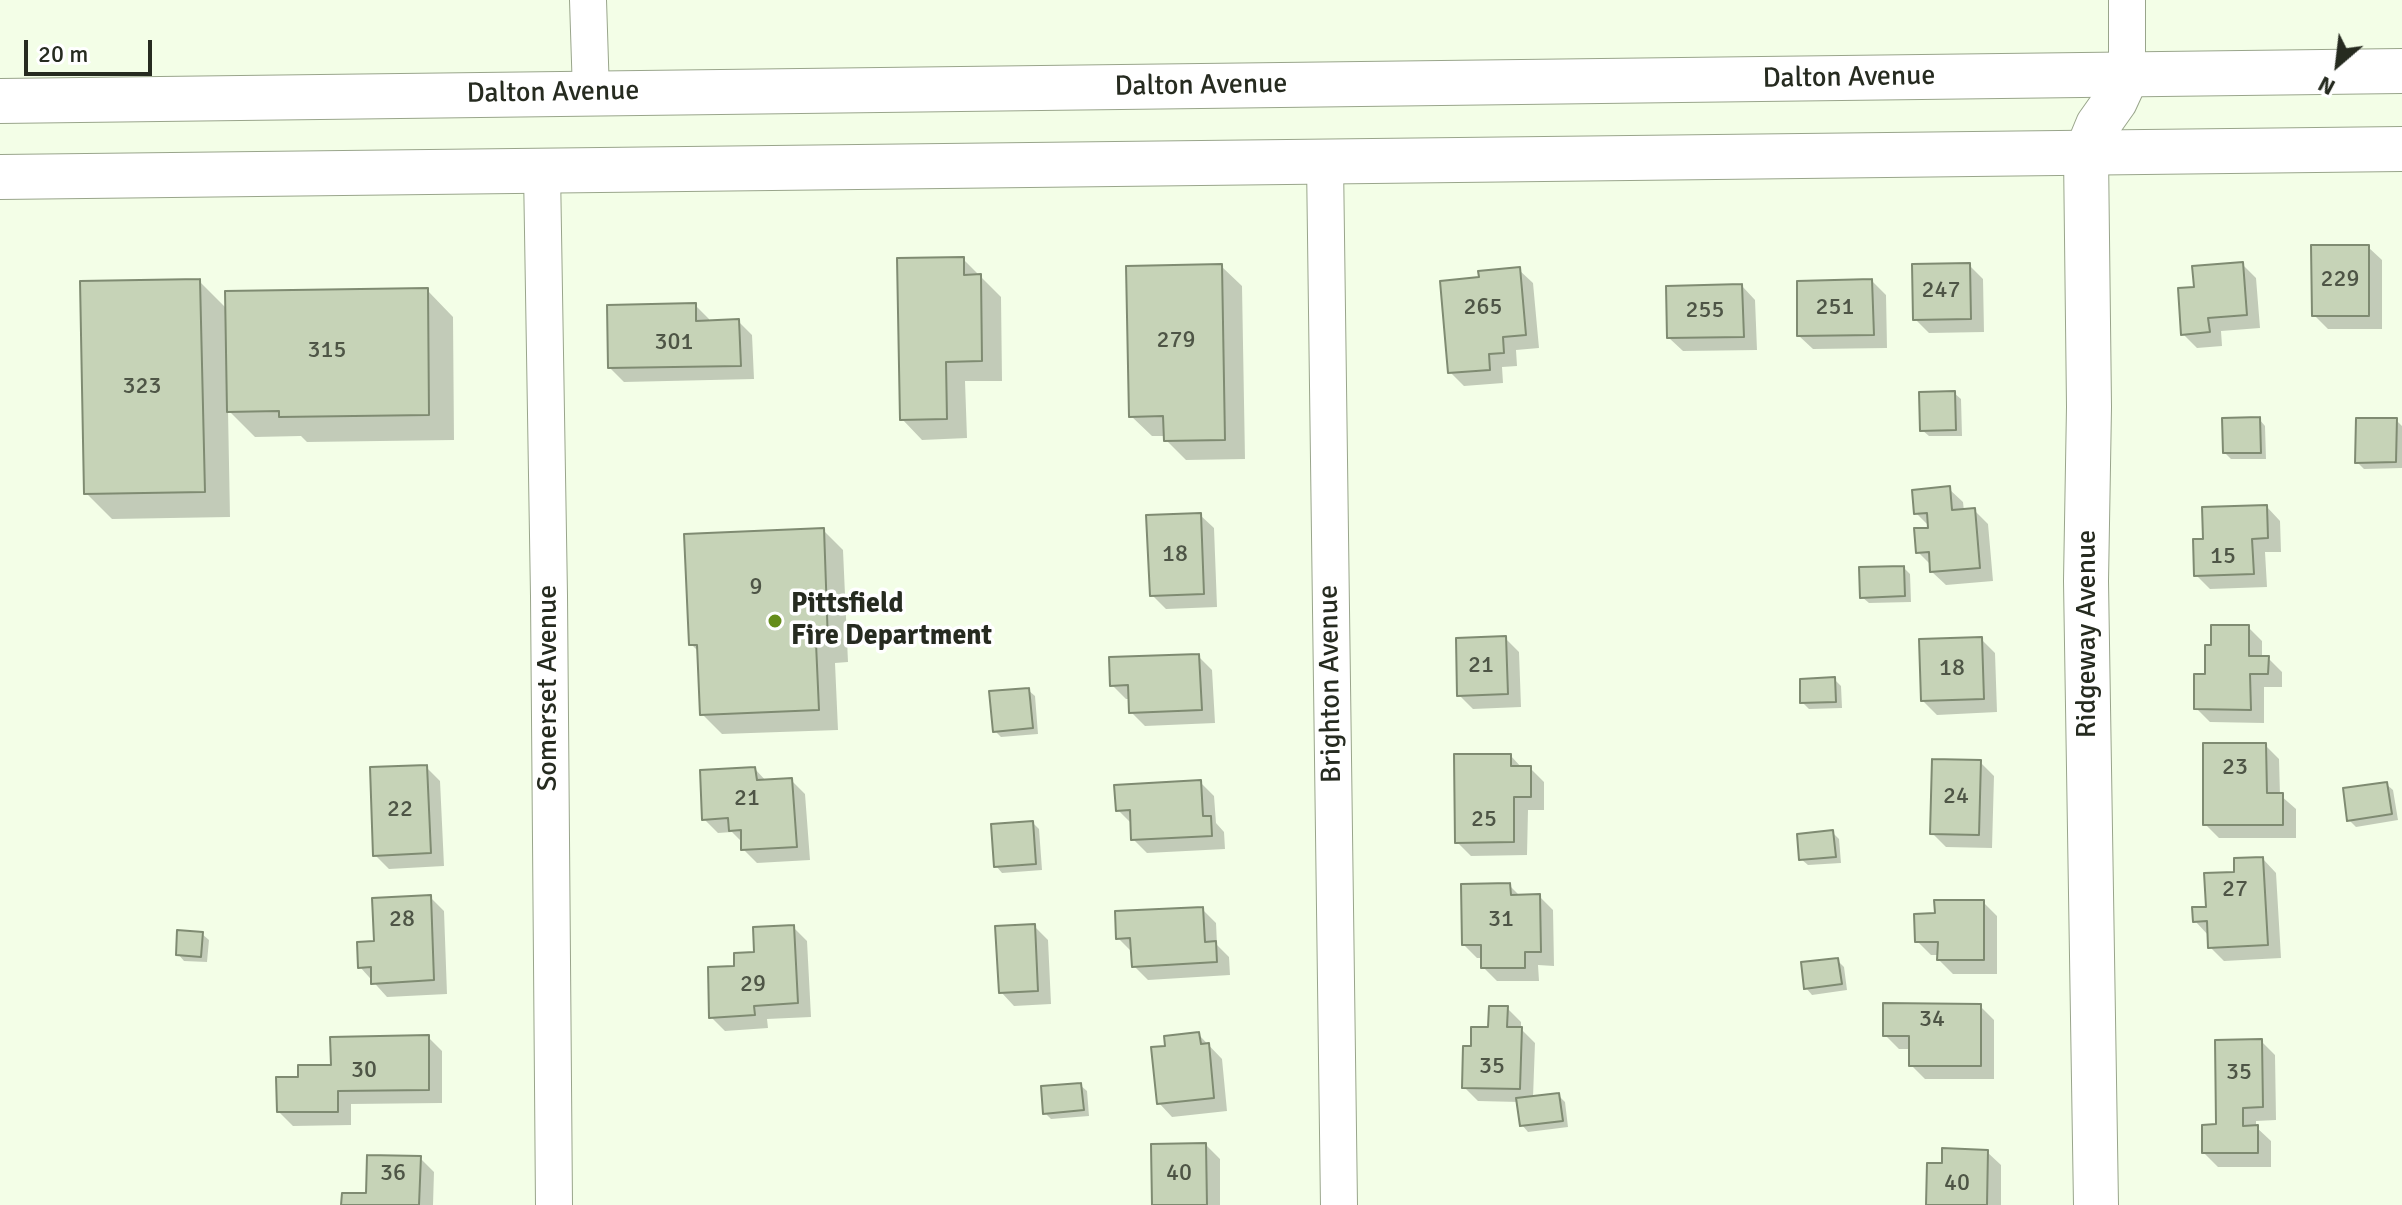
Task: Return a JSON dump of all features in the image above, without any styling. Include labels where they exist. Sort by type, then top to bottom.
[{"type":"main road","name":"Dalton Avenue","points":[[0,101],[2402,71]]},
{"type":"main road","name":"Ridgeway Avenue","points":[[2096,1205],[2086,581],[2089,407],[2086,154],[2098,125],[2115,101],[2127,75]]},
{"type":"main road","points":[[0,177],[2402,149]]},
{"type":"street","points":[[588,0],[591,93]]},
{"type":"street","points":[[2127,0],[2127,75]]},
{"type":"street","name":"Brighton Avenue","points":[[1325,162],[1339,1205]]},
{"type":"street","name":"Somerset Avenue","points":[[542,171],[554,1205]]},
{"type":"building","points":[[2311,245],[2369,245],[2369,316],[2312,316]]},
{"type":"building","points":[[964,257],[964,275],[981,274],[982,361],[946,362],[947,419],[900,420],[897,258]]},
{"type":"building","points":[[2243,262],[2247,315],[2208,318],[2210,332],[2181,335],[2178,288],[2194,287],[2192,266]]},
{"type":"building","points":[[1970,263],[1971,319],[1913,320],[1912,264]]},
{"type":"building","points":[[1222,264],[1225,440],[1164,441],[1163,416],[1129,417],[1126,266]]},
{"type":"building","points":[[1520,267],[1526,335],[1503,337],[1504,353],[1489,354],[1490,370],[1448,373],[1440,281],[1479,277],[1478,271]]},
{"type":"building","points":[[200,279],[205,492],[84,494],[80,281]]},
{"type":"building","points":[[1872,279],[1874,335],[1797,336],[1797,281]]},
{"type":"building","points":[[1742,284],[1744,337],[1667,338],[1666,286]]},
{"type":"building","points":[[428,288],[429,415],[279,417],[279,411],[227,412],[225,291]]},
{"type":"building","points":[[696,303],[696,321],[739,319],[741,366],[608,368],[607,305]]},
{"type":"building","points":[[1955,391],[1956,430],[1920,431],[1919,392]]},
{"type":"building","points":[[2260,417],[2261,453],[2223,453],[2222,418]]},
{"type":"building","points":[[2356,418],[2397,418],[2396,462],[2355,463]]},
{"type":"building","points":[[1950,486],[1952,510],[1975,508],[1980,568],[1930,572],[1929,552],[1916,553],[1914,528],[1928,528],[1927,513],[1914,514],[1912,490]]},
{"type":"building","points":[[2267,505],[2268,538],[2252,539],[2254,574],[2194,576],[2193,539],[2203,539],[2202,507]]},
{"type":"building","points":[[1201,513],[1204,594],[1150,596],[1146,515]]},
{"type":"building","points":[[824,528],[828,643],[816,643],[819,710],[700,715],[697,645],[689,645],[684,534]]},
{"type":"building","points":[[1904,566],[1905,596],[1860,598],[1859,567]]},
{"type":"building","points":[[2211,625],[2249,625],[2249,656],[2269,656],[2268,674],[2250,674],[2251,710],[2194,709],[2194,674],[2205,674],[2205,645],[2211,645]]},
{"type":"building","points":[[1506,636],[1508,694],[1457,696],[1456,638]]},
{"type":"building","points":[[1982,637],[1984,699],[1921,701],[1919,639]]},
{"type":"building","points":[[1199,654],[1202,710],[1129,713],[1128,685],[1110,686],[1109,657]]},
{"type":"building","points":[[1835,677],[1836,702],[1800,703],[1800,679]]},
{"type":"building","points":[[1029,688],[1033,728],[993,732],[989,691]]},
{"type":"building","points":[[2203,743],[2266,743],[2267,793],[2283,793],[2283,825],[2203,825]]},
{"type":"building","points":[[1454,754],[1511,754],[1511,766],[1531,766],[1531,797],[1514,797],[1514,842],[1455,843]]},
{"type":"building","points":[[1932,759],[1981,760],[1979,835],[1930,834]]},
{"type":"building","points":[[427,765],[431,853],[373,856],[370,767]]},
{"type":"building","points":[[755,767],[757,780],[792,778],[797,847],[741,850],[741,830],[729,831],[728,818],[702,820],[700,770]]},
{"type":"building","points":[[1201,780],[1203,816],[1211,816],[1212,836],[1131,840],[1130,810],[1116,811],[1114,785]]},
{"type":"building","points":[[2387,782],[2392,814],[2347,821],[2343,788]]},
{"type":"building","points":[[1033,821],[1036,864],[994,867],[991,824]]},
{"type":"building","points":[[1833,830],[1836,857],[1799,860],[1797,834]]},
{"type":"building","points":[[2263,857],[2268,945],[2208,948],[2207,921],[2193,922],[2192,907],[2206,907],[2204,873],[2234,872],[2234,858]]},
{"type":"building","points":[[1510,883],[1511,895],[1540,894],[1541,952],[1525,952],[1525,968],[1481,968],[1481,945],[1462,945],[1461,884]]},
{"type":"building","points":[[431,895],[434,980],[371,984],[371,967],[358,968],[357,942],[374,941],[372,898]]},
{"type":"building","points":[[1934,900],[1984,900],[1984,960],[1937,960],[1938,942],[1915,942],[1914,914],[1935,913]]},
{"type":"building","points":[[1203,907],[1205,942],[1216,941],[1217,962],[1132,967],[1130,938],[1116,939],[1115,911]]},
{"type":"building","points":[[1035,924],[1038,991],[999,993],[995,926]]},
{"type":"building","points":[[794,925],[798,1003],[754,1006],[755,1015],[709,1018],[708,967],[734,966],[734,953],[754,952],[753,927]]},
{"type":"building","points":[[177,930],[203,932],[201,957],[176,955]]},
{"type":"building","points":[[1838,958],[1842,984],[1804,989],[1801,962]]},
{"type":"building","points":[[1883,1003],[1981,1004],[1981,1066],[1909,1066],[1909,1036],[1883,1036]]},
{"type":"building","points":[[1489,1006],[1508,1006],[1507,1027],[1522,1027],[1520,1089],[1462,1088],[1463,1046],[1471,1046],[1471,1027],[1488,1027]]},
{"type":"building","points":[[1199,1032],[1201,1044],[1209,1043],[1214,1098],[1157,1104],[1151,1047],[1165,1046],[1164,1036]]},
{"type":"building","points":[[429,1035],[429,1090],[338,1091],[338,1112],[277,1112],[276,1077],[298,1077],[298,1065],[331,1065],[330,1037]]},
{"type":"building","points":[[2262,1039],[2263,1107],[2243,1108],[2243,1126],[2258,1125],[2258,1153],[2202,1153],[2202,1125],[2216,1124],[2215,1040]]},
{"type":"building","points":[[1081,1083],[1084,1110],[1043,1114],[1041,1086]]},
{"type":"building","points":[[1559,1093],[1563,1121],[1520,1126],[1516,1098]]},
{"type":"building","points":[[1206,1143],[1207,1205],[1152,1205],[1151,1144]]},
{"type":"building","points":[[1942,1148],[1988,1150],[1987,1205],[1926,1205],[1927,1163],[1942,1163]]},
{"type":"building","points":[[367,1155],[421,1156],[419,1205],[341,1205],[342,1193],[366,1193]]},
{"type":"place","name":"Pittsfield Fire Department","points":[[775,621]]}]
